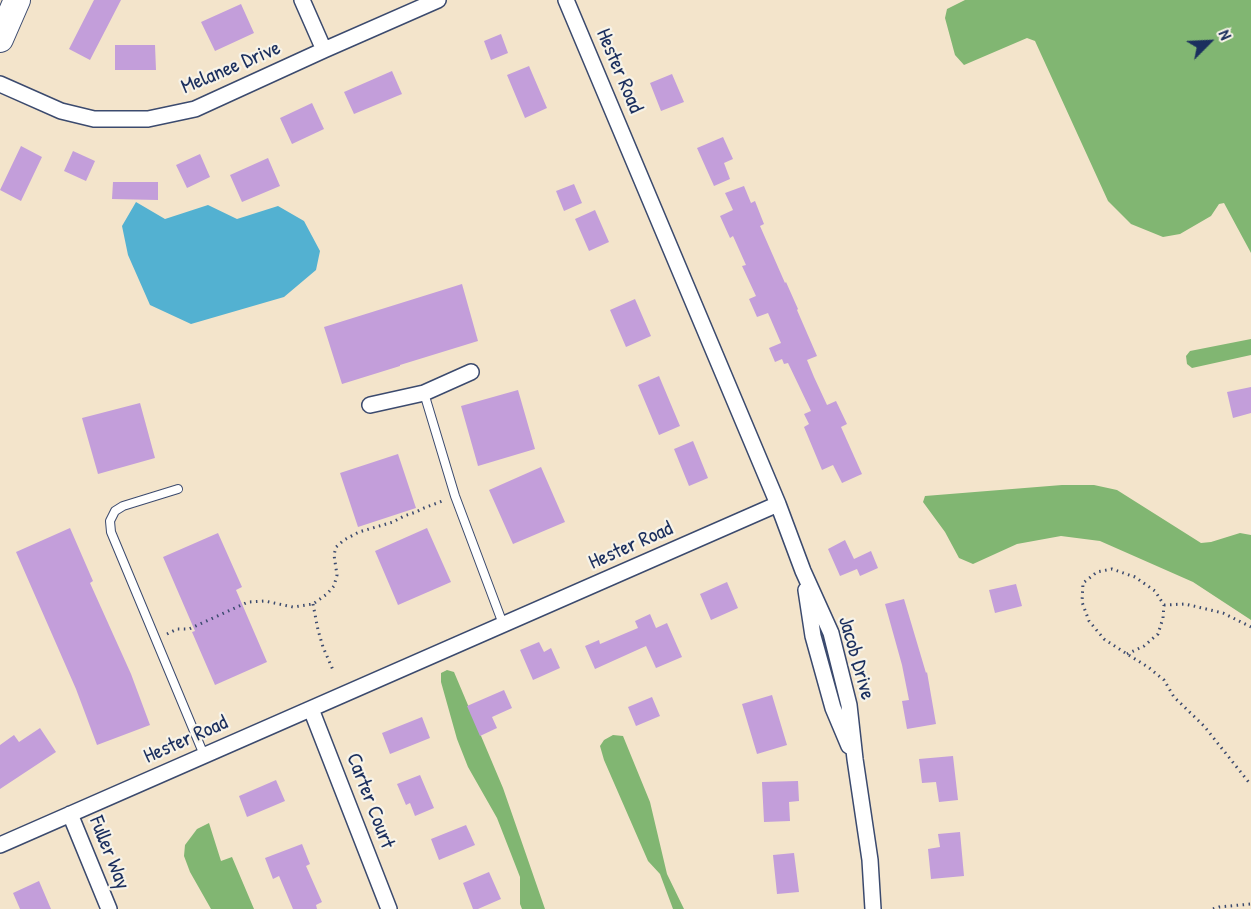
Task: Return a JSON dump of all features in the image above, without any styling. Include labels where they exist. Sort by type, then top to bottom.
[{"type":"highway","points":[[0,39],[17,0]]},
{"type":"street","points":[[302,0],[324,50]]},
{"type":"street","name":"Melanee Drive","points":[[0,84],[61,111],[94,119],[148,119],[195,109],[438,0]]},
{"type":"street","name":"Hester Road","points":[[0,845],[778,504],[566,0]]},
{"type":"street","points":[[370,405],[424,393],[471,372]]},
{"type":"street","name":"Jacob Drive","points":[[778,504],[803,571],[813,636],[833,708],[855,759],[870,860],[873,909]]},
{"type":"street","name":"Carter Court","points":[[310,709],[389,909]]},
{"type":"street","name":"Fuller Way","points":[[70,814],[109,909]]},
{"type":"lane","points":[[424,393],[455,496],[503,624]]},
{"type":"lane","points":[[178,489],[123,506],[115,511],[110,521],[111,532],[204,755]]},
{"type":"path","points":[[155,638],[177,629],[189,629],[248,602],[265,601],[293,607],[313,604],[334,586],[337,575],[334,555],[336,547],[344,540],[359,532],[393,522],[455,496]]},
{"type":"path","points":[[1127,654],[1144,646],[1158,634],[1164,605],[1155,591],[1135,577],[1112,569],[1097,572],[1083,583],[1082,602],[1089,621],[1104,639],[1164,680],[1174,697],[1204,726],[1251,785]]},
{"type":"path","points":[[313,604],[323,647],[333,670]]},
{"type":"path","points":[[1164,605],[1185,604],[1224,613],[1251,627]]},
{"type":"path","points":[[1213,909],[1251,904]]},
{"type":"green space","points":[[965,0],[1251,0],[1251,253],[1224,203],[1219,204],[1211,216],[1180,234],[1163,237],[1131,224],[1108,201],[1035,41],[1027,38],[964,65],[955,55],[945,18],[947,9]]},
{"type":"green space","points":[[1251,339],[1251,355],[1192,368],[1187,364],[1186,356],[1190,351]]},
{"type":"green space","points":[[1062,485],[1094,485],[1117,490],[1201,543],[1240,533],[1251,535],[1251,620],[1193,582],[1100,541],[1061,536],[1017,544],[973,564],[959,558],[945,532],[923,502],[925,496]]},
{"type":"green space","points":[[447,670],[454,672],[503,788],[545,909],[522,909],[520,877],[497,818],[468,767],[457,739],[441,682],[441,673]]},
{"type":"green space","points":[[613,735],[623,736],[650,802],[667,874],[684,909],[673,909],[660,874],[648,861],[604,760],[600,746],[604,740]]},
{"type":"green space","points":[[209,823],[221,861],[232,857],[254,909],[211,909],[190,872],[184,856],[185,845],[197,829]]},
{"type":"water","points":[[136,202],[165,219],[208,205],[237,219],[278,206],[304,221],[320,251],[316,270],[284,297],[191,324],[150,305],[128,255],[122,226]]},
{"type":"building","points":[[94,0],[121,0],[90,60],[69,49]]},
{"type":"building","points":[[241,4],[254,33],[215,51],[201,22]]},
{"type":"building","points":[[501,34],[508,53],[491,60],[484,41]]},
{"type":"building","points":[[115,45],[155,45],[156,70],[115,70]]},
{"type":"building","points":[[529,66],[547,108],[525,118],[507,75]]},
{"type":"building","points":[[392,71],[402,94],[354,114],[344,92]]},
{"type":"building","points":[[672,74],[684,102],[661,111],[650,83]]},
{"type":"building","points":[[312,103],[324,129],[292,144],[280,118]]},
{"type":"building","points":[[723,137],[733,159],[724,163],[730,179],[714,186],[697,148]]},
{"type":"building","points":[[21,146],[42,157],[21,201],[0,190]]},
{"type":"building","points":[[73,151],[95,161],[86,181],[64,171]]},
{"type":"building","points":[[200,154],[210,177],[187,188],[176,165]]},
{"type":"building","points":[[268,158],[280,186],[242,202],[230,175]]},
{"type":"building","points":[[113,182],[158,182],[158,200],[112,199]]},
{"type":"building","points":[[574,184],[582,203],[564,211],[556,191]]},
{"type":"building","points":[[744,186],[751,203],[755,201],[764,224],[760,226],[817,356],[807,360],[814,377],[827,405],[836,401],[847,424],[841,427],[862,474],[842,483],[833,465],[822,470],[804,427],[809,424],[804,414],[811,411],[788,363],[784,364],[782,359],[775,362],[769,348],[781,343],[768,313],[757,317],[749,299],[756,296],[742,266],[746,265],[733,236],[730,238],[720,216],[733,210],[725,193]]},
{"type":"building","points":[[595,210],[609,242],[589,251],[575,219]]},
{"type":"building","points":[[462,284],[478,341],[342,384],[324,327]]},
{"type":"building","points":[[635,299],[651,336],[626,347],[610,310]]},
{"type":"building","points":[[659,376],[680,426],[659,435],[638,385]]},
{"type":"building","points":[[1251,387],[1251,413],[1233,418],[1227,392]]},
{"type":"building","points":[[518,390],[535,449],[478,466],[461,406]]},
{"type":"building","points":[[140,403],[155,458],[98,474],[82,418]]},
{"type":"building","points":[[693,441],[708,478],[689,486],[674,449]]},
{"type":"building","points":[[398,454],[416,508],[358,527],[340,473]]},
{"type":"building","points":[[541,467],[565,522],[513,544],[489,490]]},
{"type":"building","points":[[70,528],[93,581],[90,583],[131,674],[150,725],[97,745],[76,689],[16,552]]},
{"type":"building","points":[[427,528],[451,582],[398,605],[375,551]]},
{"type":"building","points":[[218,533],[242,587],[236,590],[267,662],[215,685],[163,557]]},
{"type":"building","points":[[845,540],[854,559],[871,551],[878,568],[860,576],[857,569],[840,576],[828,549]]},
{"type":"building","points":[[727,582],[738,608],[711,620],[700,594]]},
{"type":"building","points":[[1016,584],[1022,606],[995,613],[989,590]]},
{"type":"building","points":[[904,599],[927,672],[936,724],[907,729],[902,701],[909,700],[885,604]]},
{"type":"building","points":[[650,614],[656,628],[667,623],[682,657],[656,668],[646,646],[595,669],[585,646],[599,640],[600,644],[638,628],[635,621]]},
{"type":"building","points":[[539,642],[544,652],[551,648],[560,668],[533,680],[520,650]]},
{"type":"building","points":[[504,690],[512,708],[492,717],[497,728],[480,736],[467,706]]},
{"type":"building","points":[[772,695],[787,745],[757,754],[742,704]]},
{"type":"building","points":[[652,697],[660,716],[636,726],[628,707]]},
{"type":"building","points":[[422,717],[430,738],[390,754],[382,733]]},
{"type":"building","points":[[40,728],[56,752],[0,789],[0,745],[14,735],[19,742]]},
{"type":"building","points":[[953,756],[958,800],[939,802],[936,782],[922,783],[919,759]]},
{"type":"building","points":[[420,775],[434,808],[415,816],[410,803],[406,805],[397,784]]},
{"type":"building","points":[[276,780],[285,801],[247,817],[239,796]]},
{"type":"building","points":[[798,781],[799,801],[789,802],[790,821],[764,822],[762,782]]},
{"type":"building","points":[[466,825],[475,845],[439,860],[431,839]]},
{"type":"building","points":[[960,832],[964,876],[931,879],[928,849],[940,847],[938,834]]},
{"type":"building","points":[[302,844],[310,864],[306,866],[322,902],[316,905],[317,909],[293,909],[279,876],[273,879],[265,858]]},
{"type":"building","points":[[794,853],[799,892],[777,894],[773,855]]},
{"type":"building","points":[[489,872],[501,899],[473,909],[463,883]]},
{"type":"building","points":[[39,881],[51,909],[20,909],[13,893]]}]
